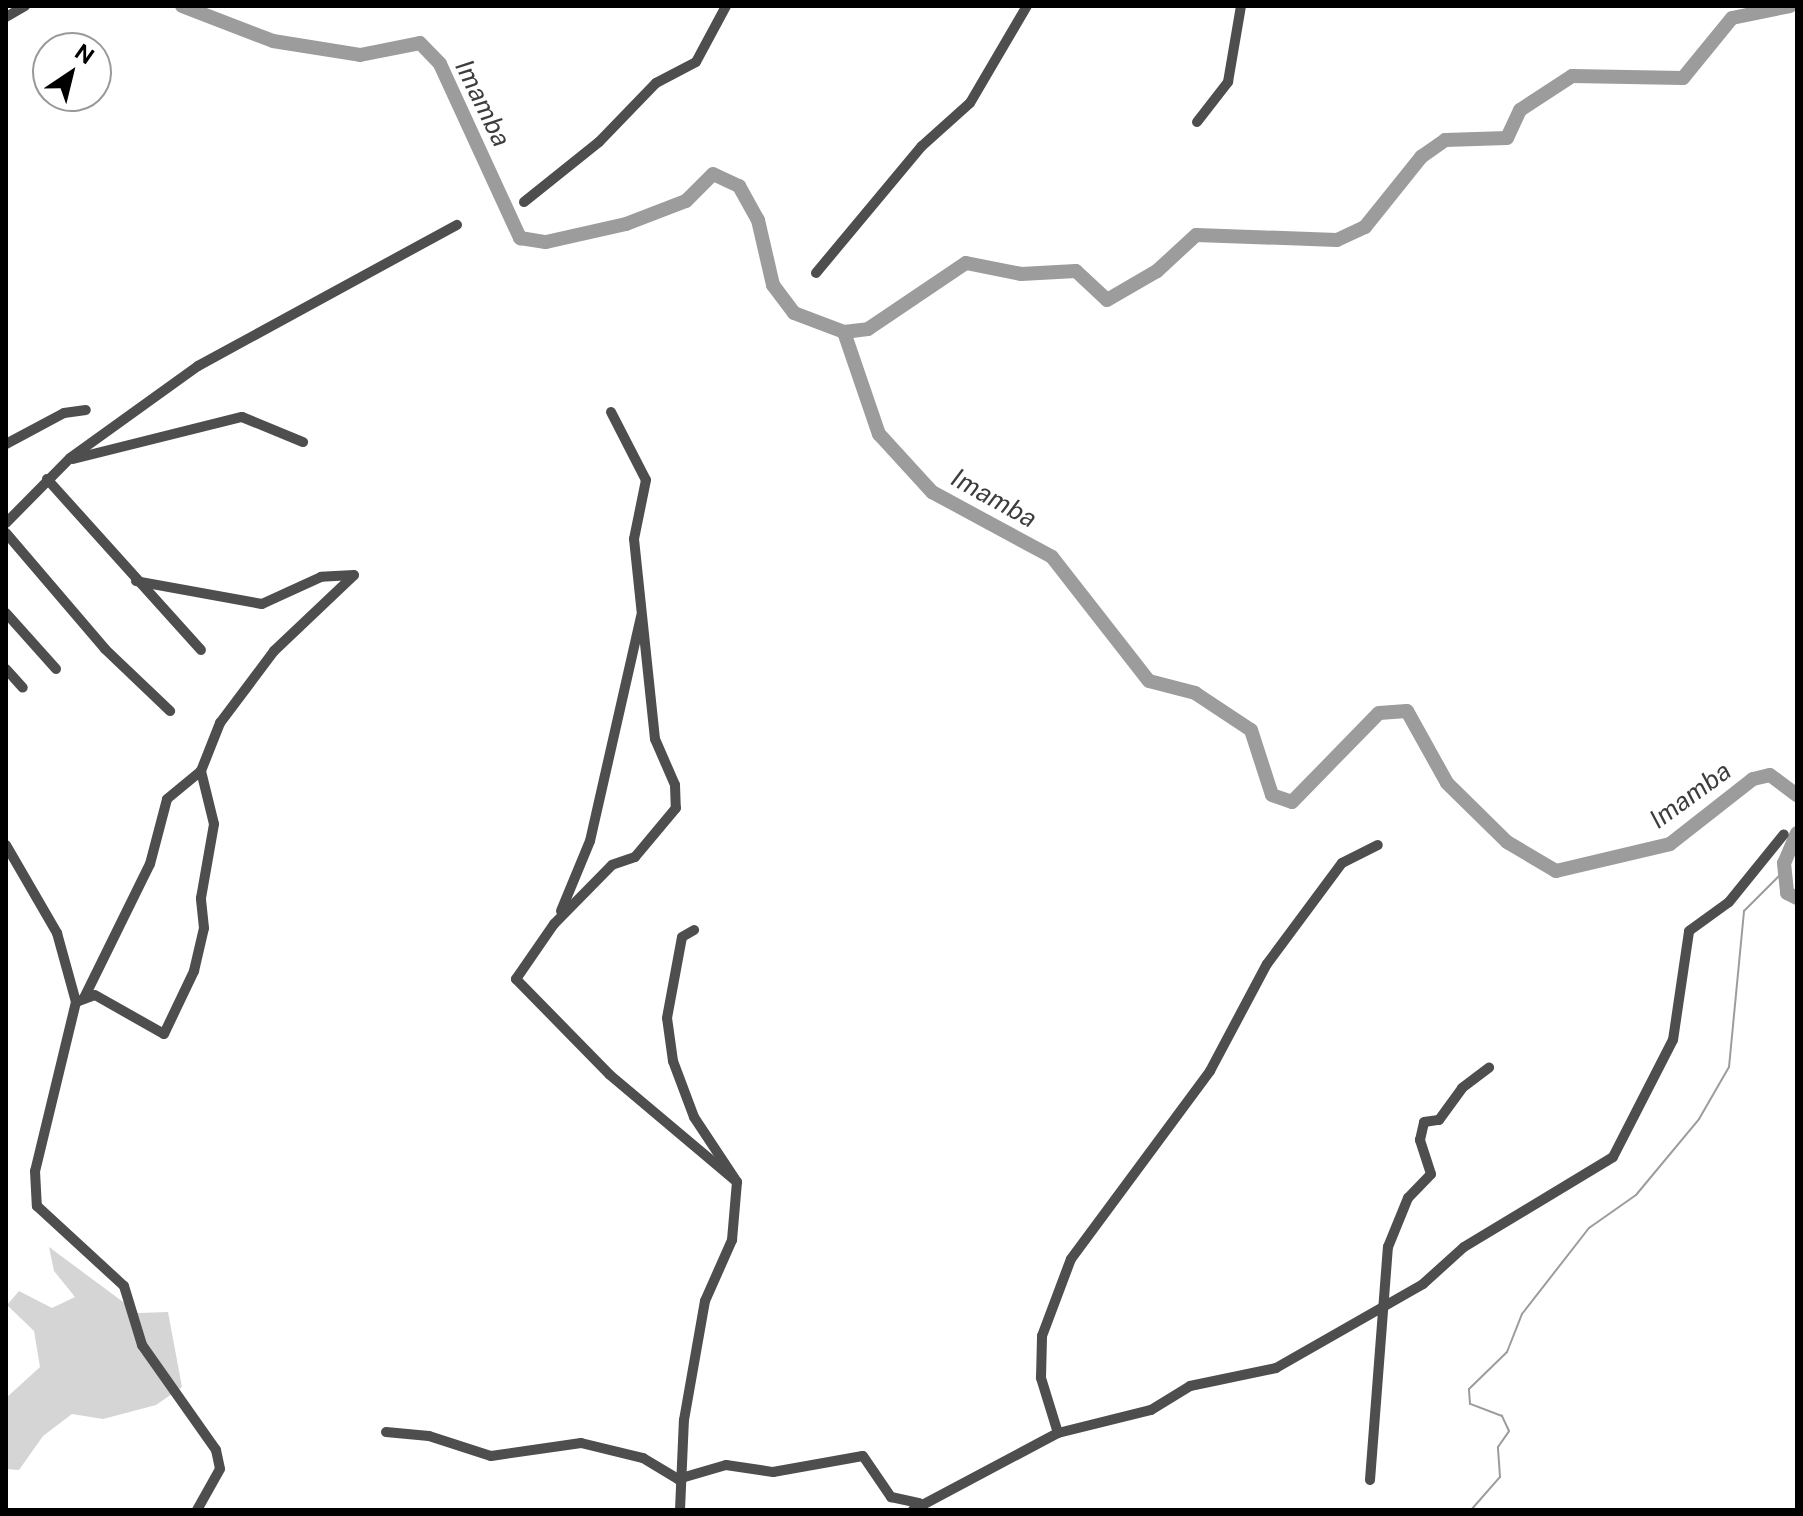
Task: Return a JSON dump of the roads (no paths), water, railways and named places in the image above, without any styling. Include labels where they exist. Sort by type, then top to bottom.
[{"type":"street","points":[[6,17],[25,6]]},
{"type":"street","points":[[524,202],[599,142],[656,83],[696,62],[726,6]]},
{"type":"street","points":[[816,273],[922,146],[970,103],[1027,6]]},
{"type":"street","points":[[1197,122],[1228,82],[1241,6]]},
{"type":"street","points":[[6,523],[67,460],[198,366],[457,225]]},
{"type":"street","points":[[6,444],[64,413],[86,410]]},
{"type":"street","points":[[611,412],[646,480],[634,539],[655,739],[675,785],[676,808],[635,857],[612,865],[554,924],[518,968],[521,987],[674,1133],[737,1182]]},
{"type":"street","points":[[67,460],[242,417],[303,442]]},
{"type":"street","points":[[47,479],[201,650]]},
{"type":"street","points":[[6,533],[105,649],[170,711]]},
{"type":"street","points":[[136,581],[262,604],[321,577],[354,575],[252,675],[220,723],[201,771],[167,799],[150,864],[80,1000],[35,1171],[37,1206],[124,1286],[142,1345],[216,1450],[220,1469],[197,1510]]},
{"type":"street","points":[[554,924],[590,841],[642,610]]},
{"type":"street","points":[[6,613],[56,669]]},
{"type":"street","points":[[6,669],[23,688]]},
{"type":"street","points":[[80,1000],[95,995],[164,1034],[194,971],[204,928],[201,898],[214,824],[201,771]]},
{"type":"street","points":[[386,1432],[429,1436],[491,1456],[581,1443],[643,1458],[678,1479],[726,1465],[773,1472],[863,1456],[891,1497],[916,1507],[1058,1433],[1151,1410],[1190,1386],[1276,1368],[1386,1305],[1464,1247],[1613,1157],[1673,1040],[1689,931],[1729,902],[1784,834]]},
{"type":"street","points":[[6,845],[57,933],[80,1000]]},
{"type":"street","points":[[1058,1433],[1041,1378],[1042,1336],[1071,1259],[1210,1071],[1267,964],[1342,863],[1378,845]]},
{"type":"street","points":[[680,1510],[678,1479],[705,1301],[732,1240],[737,1182],[694,1117],[673,1061],[667,1018],[682,937],[694,930]]},
{"type":"street","points":[[1370,1480],[1386,1305],[1388,1247],[1408,1198],[1431,1174],[1420,1140],[1424,1122],[1439,1120],[1462,1088],[1489,1068]]},
{"type":"waterway","name":"Imamba","points":[[182,6],[273,41],[360,55],[420,43],[440,64],[520,238],[546,242],[626,224],[686,201],[713,174],[739,186],[758,220],[773,285],[794,313],[844,332],[879,434],[932,492],[1052,557],[1149,681],[1195,693],[1251,730],[1272,795],[1292,802],[1379,713],[1407,711],[1447,783],[1507,842],[1556,871],[1670,844],[1753,779],[1770,775],[1797,795]]},
{"type":"waterway","points":[[844,332],[868,329],[966,263],[1021,274],[1076,271],[1107,300],[1157,271],[1196,235],[1337,240],[1365,227],[1421,157],[1445,140],[1507,138],[1520,110],[1572,76],[1683,78],[1732,18],[1790,6]]},
{"type":"waterway","name":"Imamba","points":[[1797,833],[1784,863],[1787,893],[1797,898]]},
{"type":"waterway","points":[[1471,1510],[1500,1477],[1498,1447],[1509,1431],[1502,1416],[1470,1404],[1469,1389],[1507,1352],[1522,1314],[1589,1228],[1636,1195],[1699,1119],[1729,1067],[1744,911],[1785,870]]}]
